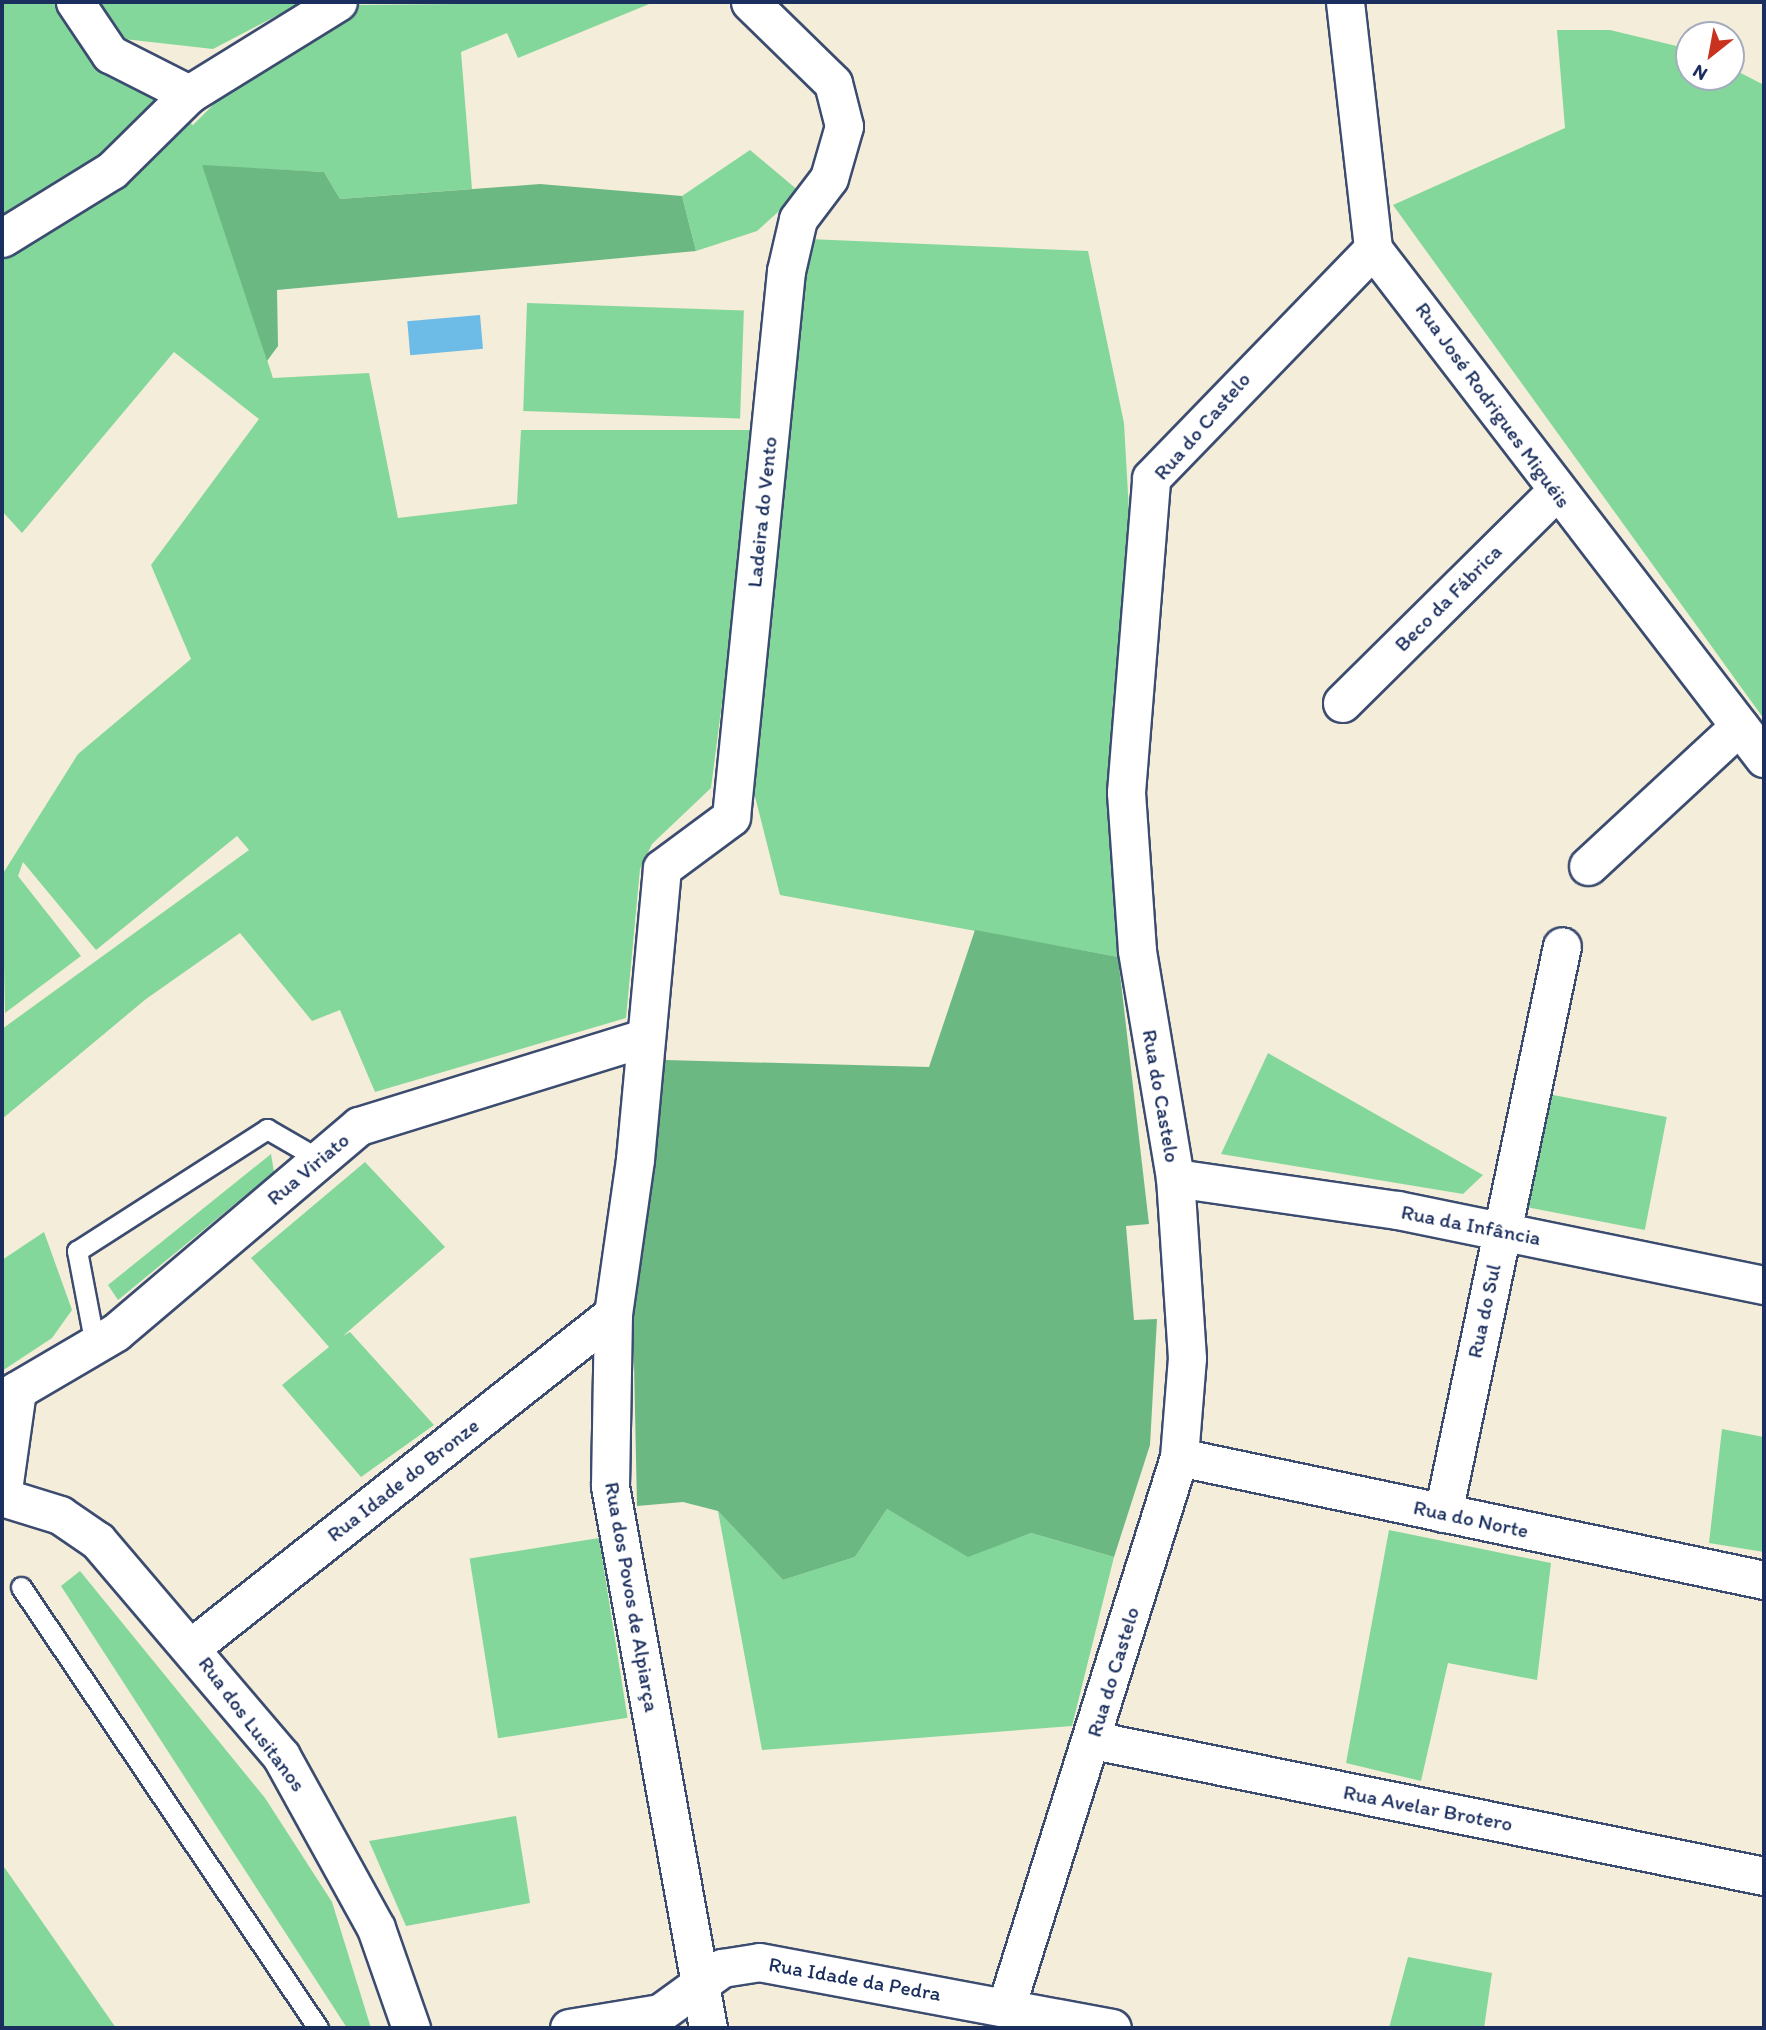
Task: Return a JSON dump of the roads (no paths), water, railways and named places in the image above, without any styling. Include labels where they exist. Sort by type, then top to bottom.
[{"type":"street","points":[[75,2],[110,54],[189,94]]},
{"type":"street","points":[[2,238],[111,170],[189,94],[338,2]]},
{"type":"street","name":"Ladeira do Vento","points":[[646,1037],[663,868],[731,817],[786,271],[798,219],[829,178],[844,125],[833,83],[750,2]]},
{"type":"street","points":[[1345,2],[1373,249]]},
{"type":"street","name":"Rua José Rodrigues Miguéis","points":[[1373,249],[1555,492],[1764,758]]},
{"type":"street","name":"Rua do Castelo","points":[[1006,2007],[1093,1740],[1179,1457],[1187,1358],[1175,1178],[1137,950],[1126,792],[1151,478],[1373,249]]},
{"type":"street","name":"Beco da Fábrica","points":[[1342,703],[1555,492]]},
{"type":"street","points":[[1588,866],[1739,726]]},
{"type":"street","name":"Rua do Sul","points":[[1443,1513],[1562,946]]},
{"type":"street","name":"Rua Viriato","points":[[2,1497],[9,1394],[94,1345],[359,1126],[646,1037]]},
{"type":"street","name":"Rua dos Povos de Alpiarça","points":[[646,1037],[613,1314],[610,1486],[708,2028]]},
{"type":"street","name":"Rua da Infância","points":[[1175,1178],[1501,1230],[1764,1285]]},
{"type":"street","name":"Rua Idade do Bronze","points":[[194,1646],[613,1314]]},
{"type":"street","name":"Rua do Norte","points":[[1179,1457],[1764,1580]]},
{"type":"street","name":"Rua dos Lusitanos","points":[[2,1497],[80,1527],[194,1646],[281,1756],[334,1844],[376,1928],[411,2028]]},
{"type":"street","name":"Rua Avelar Brotero","points":[[1093,1740],[1764,1876]]},
{"type":"street","name":"Rua Idade da Pedra","points":[[569,2028],[660,2013],[699,1980],[722,1968],[759,1962],[1112,2028]]},
{"type":"lane","points":[[94,1345],[77,1251],[267,1129],[319,1160]]},
{"type":"lane","points":[[21,1587],[318,2028]]},
{"type":"water","points":[[480,315],[483,349],[410,355],[407,321]]}]
